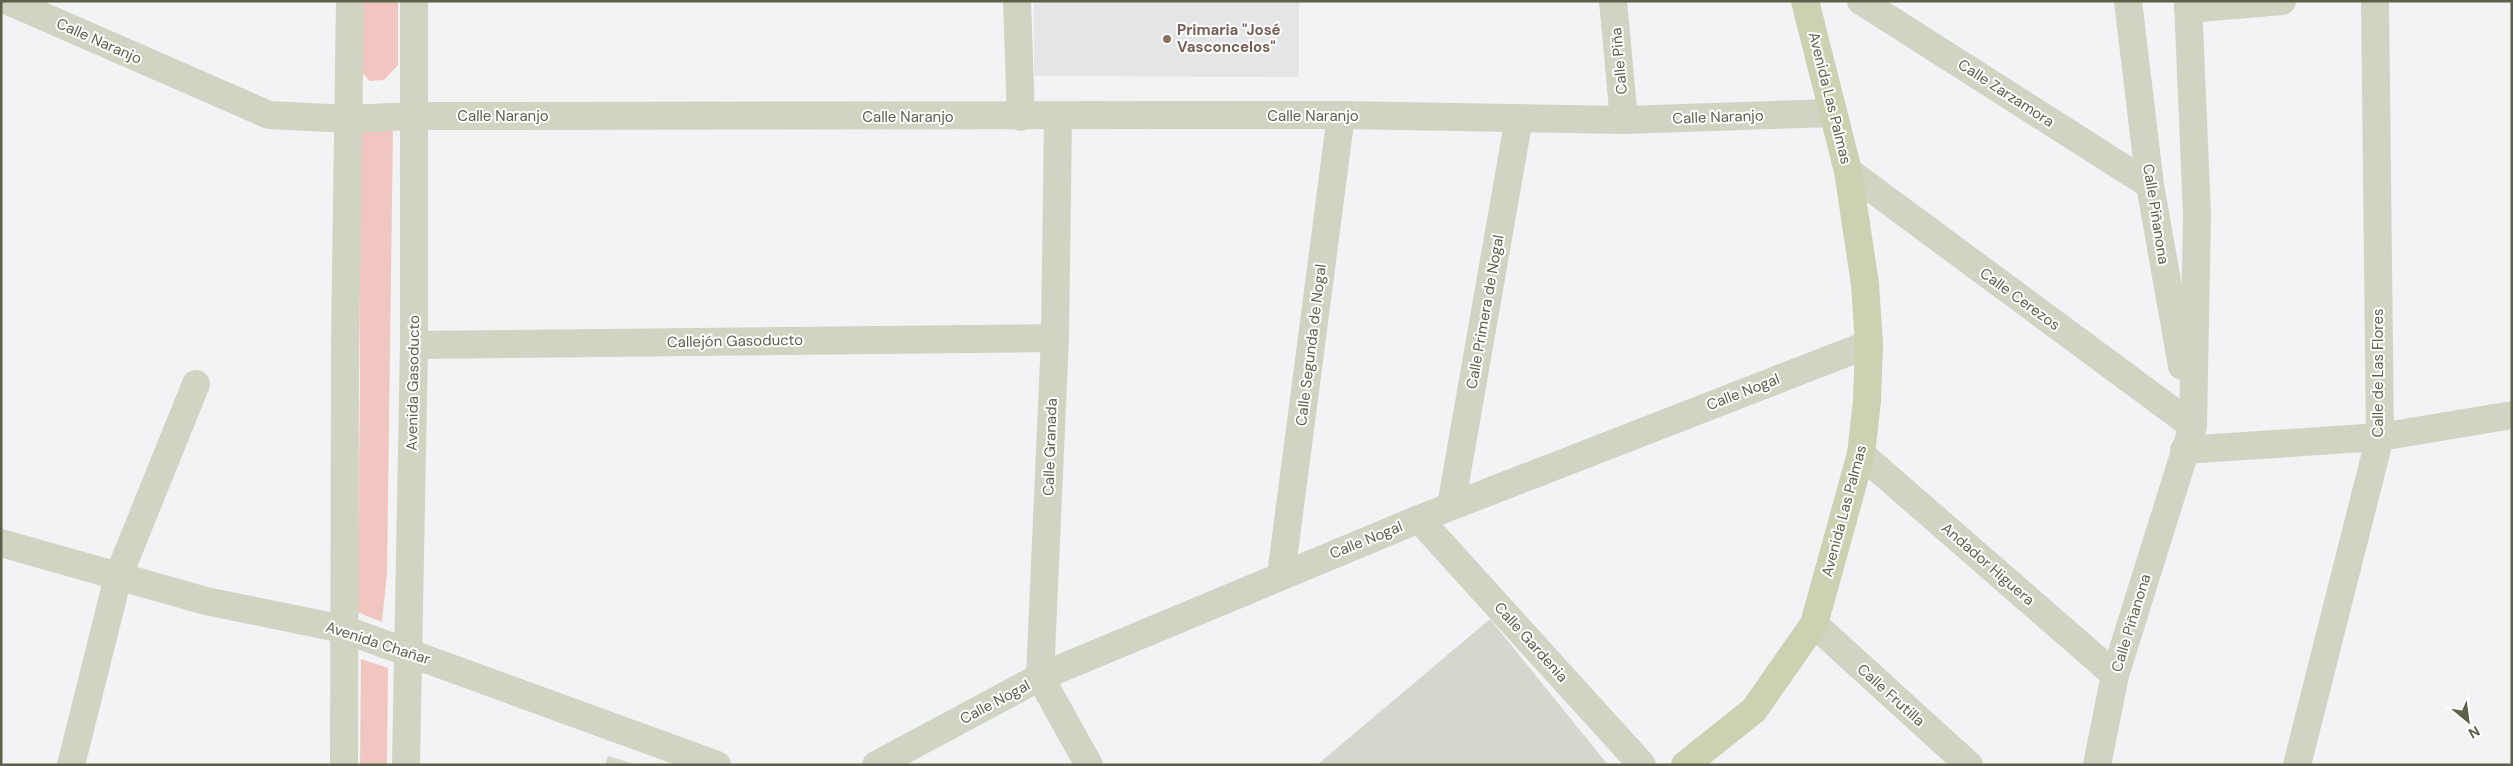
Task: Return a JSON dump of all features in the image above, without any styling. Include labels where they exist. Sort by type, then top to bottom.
[{"type":"main road","name":"Avenida Las Palmas","points":[[1685,765],[1754,710],[1814,624],[1861,454],[1867,401],[1869,344],[1865,284],[1848,171],[1805,1]]},
{"type":"street","name":"Calle Naranjo","points":[[8,1],[269,115],[350,119],[412,116],[1341,116],[1624,120],[1833,113]]},
{"type":"street","points":[[344,765],[345,340],[350,119],[350,1]]},
{"type":"street","name":"Avenida Gasoducto","points":[[406,765],[414,345],[412,116],[414,1]]},
{"type":"street","points":[[1018,1],[1021,117]]},
{"type":"street","name":"Calle Piña","points":[[1614,1],[1624,120]]},
{"type":"street","name":"Calle Zarzamora","points":[[1861,1],[2150,185]]},
{"type":"street","name":"Calle Piñanona","points":[[2128,1],[2150,185],[2189,438]]},
{"type":"street","points":[[2188,5],[2282,1]]},
{"type":"street","name":"Calle de Las Flores","points":[[2297,765],[2380,437],[2375,1]]},
{"type":"street","name":"Calle Piñanona","points":[[2097,765],[2114,675],[2189,438],[2197,215],[2188,5]]},
{"type":"street","name":"Calle Segunda de Nogal","points":[[1281,575],[1341,116]]},
{"type":"street","name":"Calle Granada","points":[[1040,677],[1055,338],[1058,117]]},
{"type":"street","name":"Calle Primera de Nogal","points":[[1451,506],[1519,118]]},
{"type":"street","name":"Calle Cerezos","points":[[1848,171],[2189,438]]},
{"type":"street","name":"Callejón Gasoducto","points":[[414,345],[1055,338]]},
{"type":"street","name":"Calle Nogal","points":[[876,765],[1040,677],[1281,575],[1451,506],[1869,344]]},
{"type":"street","points":[[71,765],[118,577],[196,384]]},
{"type":"street","points":[[2189,438],[2380,437],[2512,415]]},
{"type":"street","name":"Andador Higuera","points":[[1861,454],[2114,675]]},
{"type":"street","name":"Calle Gardenia","points":[[1419,519],[1642,765]]},
{"type":"street","name":"Avenida Chañar","points":[[1,543],[206,601],[343,629],[408,651],[717,765]]},
{"type":"street","name":"Calle Frutilla","points":[[1814,624],[1969,765]]},
{"type":"street","points":[[1040,677],[1089,765]]},
{"type":"shaded area","points":[[361,1],[398,1],[398,65],[384,80],[370,81],[360,71]]},
{"type":"shaded area","name":"Primaria \"José Vasconcelos\"","points":[[1034,1],[1299,1],[1299,77],[1034,76]]},
{"type":"shaded area","points":[[362,127],[393,128],[387,573],[382,622],[357,612],[360,387],[358,140]]},
{"type":"shaded area","points":[[361,659],[388,668],[387,765],[360,765]]},
{"type":"building","points":[[1490,619],[1608,765],[1317,765]]},
{"type":"building","points":[[608,756],[634,764],[634,765],[605,765]]},
{"type":"place","name":"Primaria \"José Vasconcelos\"","points":[[1167,39]]}]
